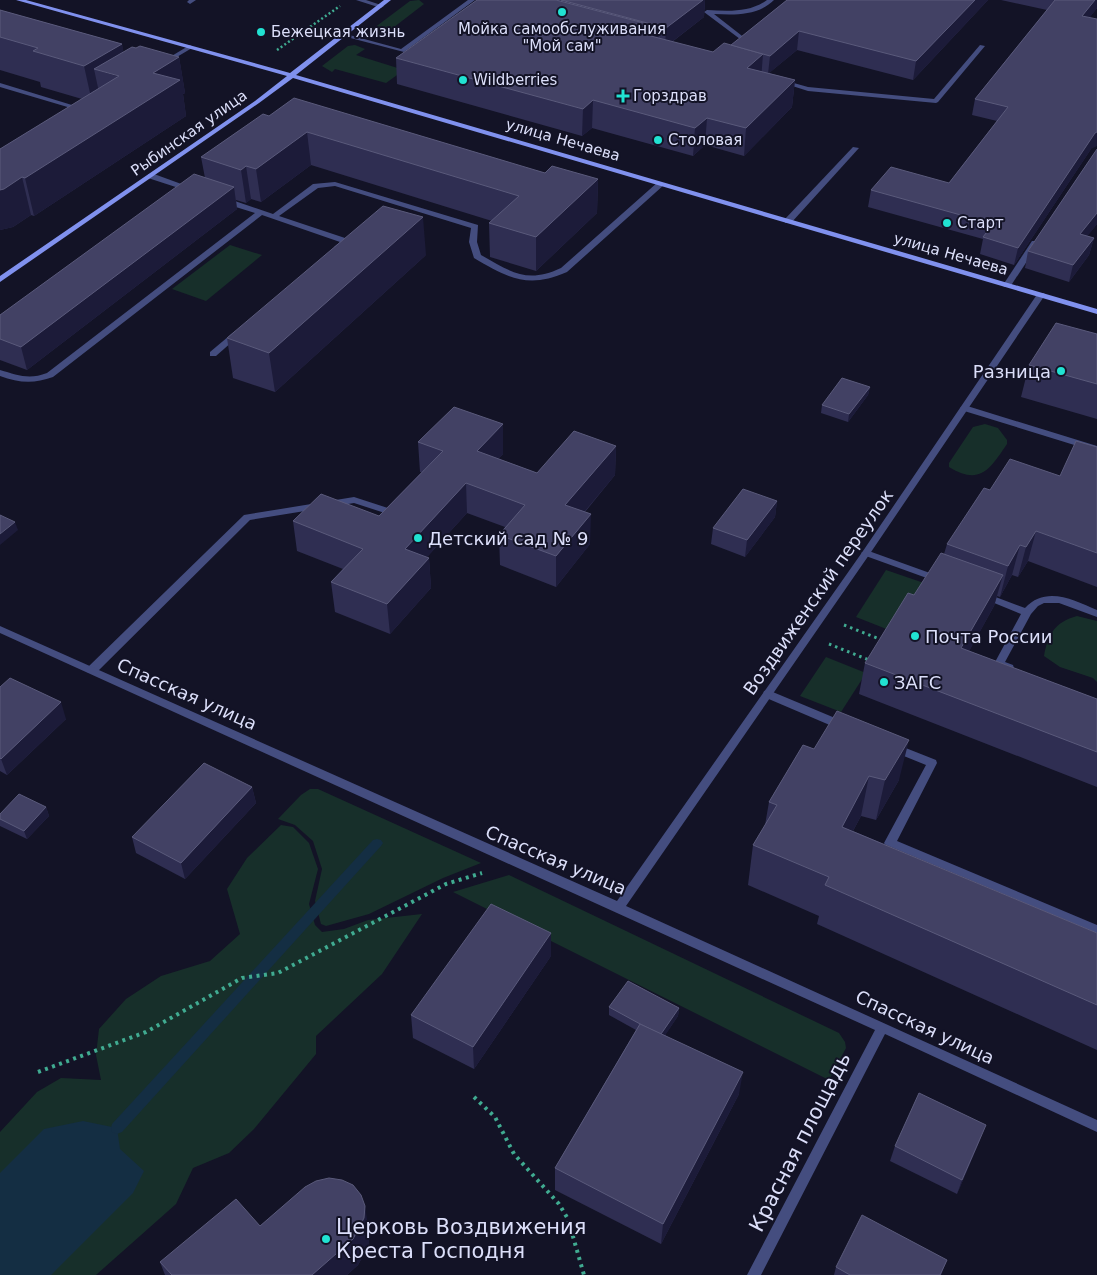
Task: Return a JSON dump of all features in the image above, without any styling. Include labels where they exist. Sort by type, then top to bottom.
[{"type":"street","name":"улица Нечаева","points":[[19,0],[291,75],[1097,312]]},
{"type":"street","points":[[358,0],[381,6]]},
{"type":"street","name":"Рыбинская улица","points":[[0,280],[258,102],[388,0]]},
{"type":"street","points":[[342,35],[402,51],[474,0],[484,2]]},
{"type":"street","points":[[699,9],[707,12],[732,14],[750,11],[761,7],[771,0]]},
{"type":"street","points":[[707,12],[744,40]]},
{"type":"street","points":[[771,79],[808,89],[936,101],[982,46]]},
{"type":"street","points":[[159,65],[190,47]]},
{"type":"street","points":[[0,85],[85,111]]},
{"type":"street","points":[[77,116],[94,106]]},
{"type":"street","points":[[788,221],[855,148]]},
{"type":"street","points":[[151,176],[197,192]]},
{"type":"street","points":[[274,218],[316,186],[335,184],[475,227],[472,242],[477,256],[500,269],[534,279],[548,277],[564,270],[661,184]]},
{"type":"street","points":[[215,198],[345,241],[330,254]]},
{"type":"street","points":[[0,373],[21,381],[38,380],[50,375],[260,213]]},
{"type":"street","points":[[1007,285],[1042,233]]},
{"type":"street","name":"Воздвиженский переулок","points":[[619,906],[866,553],[1041,295]]},
{"type":"street","points":[[213,354],[242,329]]},
{"type":"street","points":[[964,408],[1097,449]]},
{"type":"street","points":[[92,670],[247,516],[354,500],[391,512]]},
{"type":"street","points":[[866,553],[946,582]]},
{"type":"street","points":[[973,592],[1027,612]]},
{"type":"street","points":[[1017,671],[999,664],[1033,602],[1042,598],[1052,597],[1097,614]]},
{"type":"street","name":"Спасская улица","points":[[0,629],[516,863],[619,906],[1097,1126]]},
{"type":"street","points":[[768,694],[850,728]]},
{"type":"street","points":[[886,744],[932,763],[890,843],[1097,930]]},
{"type":"street","name":"Красная площадь","points":[[754,1275],[883,1027]]},
{"type":"path","points":[[276,50],[340,6]]},
{"type":"path","points":[[861,632],[887,642]]},
{"type":"path","points":[[848,651],[875,662]]},
{"type":"path","points":[[38,1072],[146,1032],[242,978],[278,973],[446,884],[516,863]]},
{"type":"path","points":[[474,1096],[495,1117],[514,1154],[559,1204],[568,1219],[584,1275]]},
{"type":"green space","points":[[419,0],[424,4],[385,34],[377,38],[366,34],[410,1]]},
{"type":"green space","points":[[355,45],[365,49],[356,55],[404,70],[386,83],[335,69],[332,72],[322,66],[348,46]]},
{"type":"green space","points":[[230,245],[262,255],[206,301],[172,289]]},
{"type":"green space","points":[[985,424],[998,428],[1007,440],[1007,444],[995,461],[983,472],[976,475],[969,475],[949,467],[949,463],[973,427]]},
{"type":"green space","points":[[886,570],[924,583],[894,632],[856,617]]},
{"type":"green space","points":[[1077,616],[1097,621],[1097,682],[1093,678],[1060,667],[1044,656],[1050,635],[1058,625]]},
{"type":"green space","points":[[826,657],[866,673],[841,712],[800,696]]},
{"type":"green space","points":[[310,789],[318,789],[481,863],[443,878],[369,914],[326,926],[321,924],[315,901],[322,869],[313,841],[295,825],[278,819],[301,795]]},
{"type":"green space","points":[[281,825],[293,827],[309,843],[318,869],[309,904],[315,925],[322,932],[344,929],[368,920],[422,914],[382,974],[316,1036],[316,1054],[254,1129],[229,1153],[193,1168],[176,1204],[96,1275],[0,1275],[0,1132],[37,1092],[61,1078],[101,1080],[96,1055],[99,1029],[126,999],[161,976],[210,961],[240,934],[227,889],[247,858]]},
{"type":"green space","points":[[509,875],[839,1033],[845,1042],[846,1048],[829,1080],[453,892]]},
{"type":"water","points":[[83,1121],[117,1128],[120,1149],[144,1171],[133,1193],[51,1275],[0,1275],[0,1173],[44,1129]]},
{"type":"building","points":[[477,0],[556,0],[659,27],[647,35],[713,52],[724,43],[763,54],[747,68],[795,80],[746,128],[707,118],[695,128],[593,100],[583,109],[396,58]]},
{"type":"building","points":[[561,0],[703,0],[666,28]]},
{"type":"building","points":[[787,0],[975,0],[916,61],[799,31],[770,56],[731,45]]},
{"type":"building","points":[[1055,0],[1095,0],[1082,16],[1097,19],[1097,132],[1018,248],[983,237],[993,224],[871,190],[891,167],[949,183],[1008,107],[975,99]]},
{"type":"building","points":[[0,10],[122,44],[84,66],[33,51],[38,48],[0,37]]},
{"type":"building","points":[[140,46],[179,57],[153,73],[180,80],[25,178],[22,177],[0,190],[0,149],[119,76],[94,69],[132,47]]},
{"type":"building","points":[[294,98],[545,173],[552,166],[598,179],[536,237],[489,223],[519,196],[307,132],[256,169],[246,166],[241,170],[201,157],[263,114],[269,116]]},
{"type":"building","points":[[1097,149],[1097,213],[1080,234],[1094,238],[1073,265],[1028,251]]},
{"type":"building","points":[[194,174],[234,187],[21,347],[0,339],[0,315]]},
{"type":"building","points":[[383,206],[423,217],[269,353],[227,338]]},
{"type":"building","points":[[1056,323],[1097,334],[1097,384],[1029,365]]},
{"type":"building","points":[[842,378],[870,387],[849,414],[822,405]]},
{"type":"building","points":[[454,407],[503,424],[477,451],[537,473],[574,431],[616,446],[565,505],[591,514],[556,556],[499,535],[525,505],[466,483],[405,549],[429,558],[387,604],[331,582],[363,549],[293,521],[321,494],[379,516],[443,451],[418,442]]},
{"type":"building","points":[[1076,441],[1097,447],[1097,553],[1036,531],[1026,547],[1020,545],[1008,566],[947,544],[984,488],[990,490],[1010,459],[1060,476]]},
{"type":"building","points":[[743,489],[777,501],[747,540],[713,528]]},
{"type":"building","points":[[0,515],[15,522],[0,534]]},
{"type":"building","points":[[941,553],[1003,575],[961,648],[1097,699],[1097,752],[865,663],[908,593],[914,595]]},
{"type":"building","points":[[10,678],[61,702],[1,759],[0,687]]},
{"type":"building","points":[[837,711],[909,740],[885,780],[869,776],[842,827],[1097,933],[1097,1005],[825,885],[829,877],[753,845],[777,805],[769,802],[803,745],[814,749]]},
{"type":"building","points":[[204,763],[252,787],[181,863],[132,837]]},
{"type":"building","points":[[19,794],[46,807],[24,831],[0,819],[0,814]]},
{"type":"building","points":[[491,904],[551,933],[473,1047],[411,1015]]},
{"type":"building","points":[[628,981],[679,1008],[661,1034],[609,1007]]},
{"type":"building","points":[[640,1024],[743,1072],[663,1224],[555,1168]]},
{"type":"building","points":[[919,1093],[986,1125],[962,1180],[895,1146]]},
{"type":"building","points":[[329,1178],[342,1180],[353,1185],[361,1195],[365,1206],[364,1218],[353,1239],[312,1275],[172,1275],[160,1262],[236,1199],[260,1226],[305,1187],[316,1181]]},
{"type":"building","points":[[862,1215],[947,1260],[940,1275],[850,1275],[836,1267]]},
{"type":"waterway","points":[[117,1128],[377,843]]},
{"type":"place","name":"Мойка самообслуживания \"Мой сам\"","points":[[562,12]]},
{"type":"place","name":"Бежецкая жизнь","points":[[261,32]]},
{"type":"place","name":"Wildberries","points":[[463,80]]},
{"type":"place","name":"Горздрав","points":[[623,96]]},
{"type":"place","name":"Столовая","points":[[658,140]]},
{"type":"place","name":"Старт","points":[[947,223]]},
{"type":"place","name":"Разница","points":[[1061,371]]},
{"type":"place","name":"Детский сад № 9","points":[[418,538]]},
{"type":"place","name":"Почта России","points":[[915,636]]},
{"type":"place","name":"ЗАГС","points":[[884,682]]},
{"type":"place","name":"Церковь Воздвижения Креста Господня","points":[[326,1239]]}]
